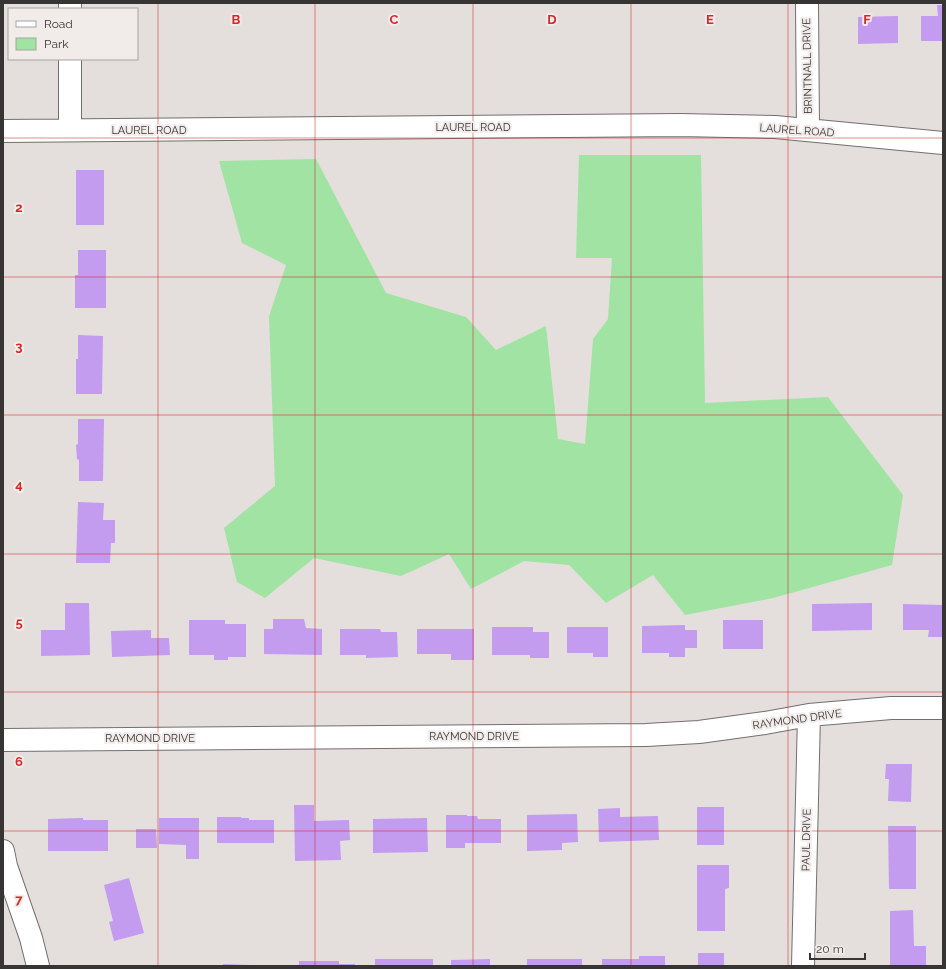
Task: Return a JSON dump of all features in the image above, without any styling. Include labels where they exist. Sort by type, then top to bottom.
[{"type":"street","name":"BRINTNALL DRIVE","points":[[807,3],[808,130]]},
{"type":"street","points":[[70,60],[70,130]]},
{"type":"street","name":"LAUREL ROAD","points":[[3,131],[672,125],[808,130],[943,143]]},
{"type":"street","name":"RAYMOND DRIVE","points":[[3,740],[646,734],[699,732],[809,715],[891,708],[943,708]]},
{"type":"street","name":"PAUL DRIVE","points":[[804,966],[809,715]]},
{"type":"street","points":[[3,851],[6,866],[31,938],[38,966]]},
{"type":"green space","points":[[579,155],[701,155],[705,403],[828,397],[903,495],[892,565],[773,598],[685,615],[653,575],[606,603],[569,565],[524,561],[471,589],[449,554],[401,576],[314,558],[265,598],[237,582],[224,528],[275,486],[269,316],[286,265],[242,243],[219,161],[316,159],[386,293],[466,317],[496,350],[546,326],[558,439],[585,444],[593,339],[608,319],[612,258],[576,258]]},
{"type":"building","points":[[937,5],[943,5],[943,41],[921,41],[921,16],[938,16]]},
{"type":"building","points":[[898,16],[898,43],[858,44],[858,17]]},
{"type":"building","points":[[76,170],[104,170],[104,225],[76,225]]},
{"type":"building","points":[[78,250],[106,250],[106,308],[75,308],[75,275],[78,275]]},
{"type":"building","points":[[78,335],[103,336],[102,394],[76,394]]},
{"type":"building","points":[[78,419],[104,419],[103,481],[79,481],[79,460],[77,459],[76,445],[78,444]]},
{"type":"building","points":[[78,502],[104,503],[103,520],[115,520],[115,543],[111,543],[110,563],[76,563]]},
{"type":"building","points":[[65,603],[89,603],[90,655],[41,656],[41,630],[65,630]]},
{"type":"building","points":[[872,603],[872,630],[812,631],[812,604]]},
{"type":"building","points":[[903,604],[943,605],[943,637],[928,637],[929,630],[903,630]]},
{"type":"building","points":[[273,619],[304,619],[306,628],[322,629],[322,655],[264,654],[264,629],[273,629]]},
{"type":"building","points":[[189,620],[225,620],[225,624],[246,624],[246,657],[228,657],[228,660],[214,660],[214,655],[189,655]]},
{"type":"building","points":[[723,620],[763,620],[763,649],[723,649]]},
{"type":"building","points":[[685,625],[685,630],[697,630],[697,648],[685,648],[685,657],[669,657],[669,653],[642,653],[642,626]]},
{"type":"building","points":[[492,627],[533,627],[533,632],[549,632],[549,658],[530,658],[530,655],[492,655]]},
{"type":"building","points":[[567,627],[608,627],[608,657],[593,657],[593,653],[567,653]]},
{"type":"building","points":[[340,629],[380,629],[381,632],[397,632],[398,657],[366,658],[366,655],[340,655]]},
{"type":"building","points":[[417,629],[474,629],[474,660],[451,660],[451,654],[417,654]]},
{"type":"building","points":[[151,630],[151,638],[169,638],[170,655],[112,657],[111,631]]},
{"type":"building","points":[[886,764],[912,764],[911,802],[888,801],[889,779],[885,779]]},
{"type":"building","points":[[294,805],[314,805],[314,821],[349,820],[350,840],[340,841],[341,860],[295,861]]},
{"type":"building","points":[[697,807],[724,807],[724,845],[697,845]]},
{"type":"building","points":[[620,808],[620,817],[658,816],[659,840],[599,842],[598,809]]},
{"type":"building","points":[[577,814],[578,842],[562,843],[562,850],[527,851],[527,815]]},
{"type":"building","points":[[446,815],[477,816],[478,819],[501,819],[501,843],[465,843],[465,848],[446,848]]},
{"type":"building","points":[[217,817],[241,817],[249,818],[249,820],[274,820],[274,843],[217,843]]},
{"type":"building","points":[[83,818],[83,820],[108,820],[108,851],[48,851],[48,819]]},
{"type":"building","points":[[159,818],[199,818],[199,859],[186,859],[186,845],[159,844]]},
{"type":"building","points":[[427,818],[428,852],[373,853],[373,819]]},
{"type":"building","points":[[888,826],[916,826],[916,889],[889,889]]},
{"type":"building","points":[[136,829],[156,829],[157,848],[136,848]]},
{"type":"building","points":[[697,865],[729,865],[729,888],[725,889],[725,931],[697,931]]},
{"type":"building","points":[[129,878],[144,933],[114,941],[109,922],[113,921],[104,885]]},
{"type":"building","points":[[913,910],[914,946],[926,946],[926,966],[890,966],[890,911]]},
{"type":"building","points":[[698,953],[724,953],[724,966],[698,966]]},
{"type":"building","points":[[639,956],[665,956],[665,966],[602,966],[602,959],[639,959]]},
{"type":"building","points":[[375,959],[433,959],[433,966],[375,966]]},
{"type":"building","points":[[490,959],[490,966],[451,966],[451,960]]},
{"type":"building","points":[[527,959],[582,959],[582,966],[527,966]]},
{"type":"building","points":[[299,961],[339,961],[339,964],[355,964],[355,966],[299,966]]},
{"type":"building","points":[[223,964],[251,965],[251,966],[223,966]]}]
